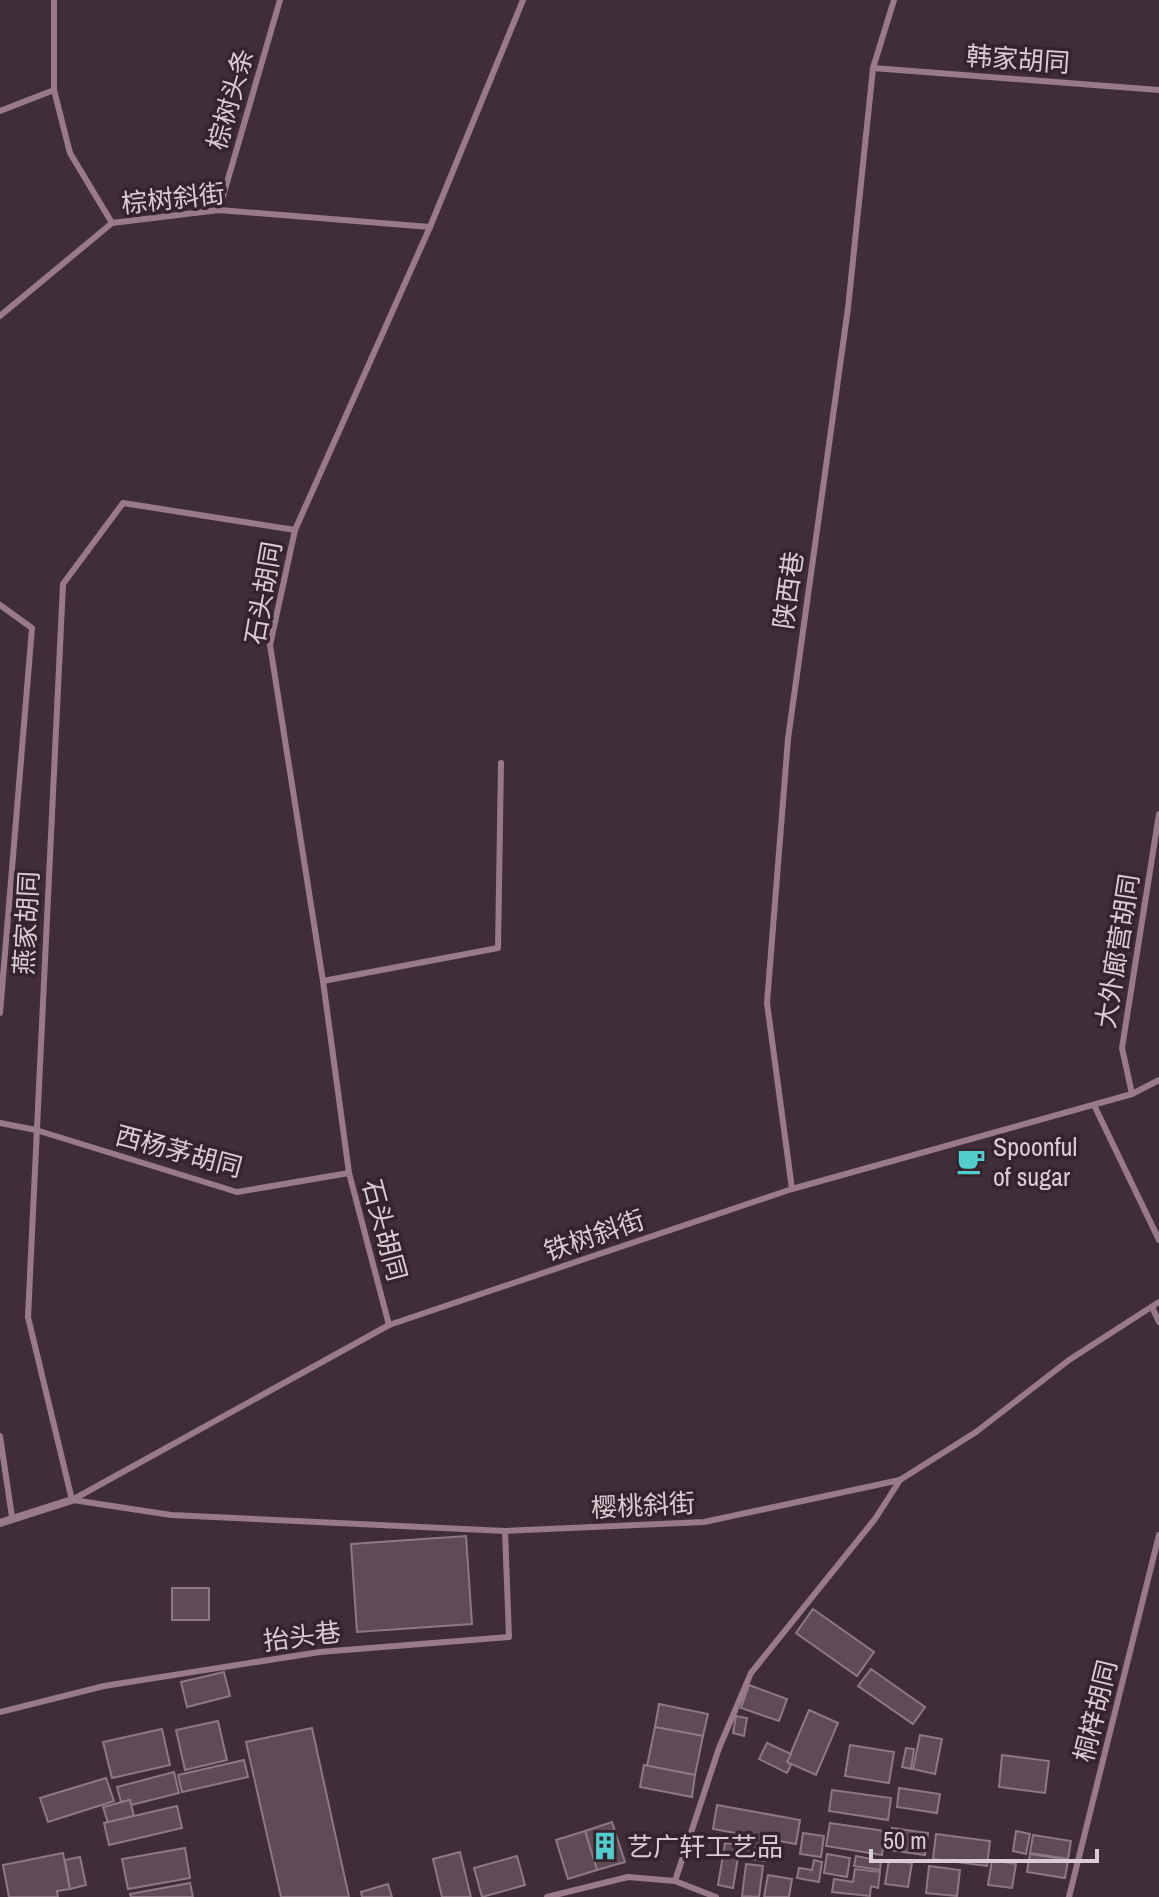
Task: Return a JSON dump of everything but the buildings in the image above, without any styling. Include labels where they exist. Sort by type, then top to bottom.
[{"type":"street","points":[[0,1523],[72,1500]]},
{"type":"lane","points":[[54,0],[54,90],[70,153],[112,223]]},
{"type":"lane","name":"棕树头条","points":[[219,210],[280,0]]},
{"type":"lane","name":"石头胡同","points":[[389,1325],[349,1173],[323,981],[270,645],[295,530],[430,227],[523,0]]},
{"type":"lane","name":"陕西巷","points":[[792,1189],[767,1003],[788,739],[848,308],[873,68],[894,0]]},
{"type":"lane","name":"韩家胡同","points":[[873,68],[1159,90]]},
{"type":"lane","points":[[0,111],[54,90]]},
{"type":"lane","name":"棕树斜街","points":[[0,316],[112,223],[219,210],[430,227]]},
{"type":"lane","name":"燕家胡同","points":[[72,1500],[28,1317],[63,584],[123,503],[295,530]]},
{"type":"lane","points":[[0,605],[32,628],[0,1013]]},
{"type":"lane","points":[[323,981],[498,948],[501,763]]},
{"type":"lane","name":"大外廊营胡同","points":[[1132,1094],[1122,1048],[1159,814]]},
{"type":"lane","name":"铁树斜街","points":[[72,1500],[389,1325],[792,1189],[1132,1094],[1159,1080]]},
{"type":"lane","points":[[1094,1105],[1159,1240]]},
{"type":"lane","name":"西杨茅胡同","points":[[0,1123],[36,1130],[237,1192],[349,1173]]},
{"type":"lane","points":[[1156,1304],[1159,1322]]},
{"type":"lane","name":"樱桃斜街","points":[[72,1500],[171,1515],[505,1531],[704,1522],[900,1480],[976,1432],[1069,1360],[1156,1304]]},
{"type":"lane","points":[[0,1436],[12,1517]]},
{"type":"lane","points":[[675,1881],[719,1748],[751,1673],[875,1519],[900,1480]]},
{"type":"lane","name":"抬头巷","points":[[0,1712],[104,1686],[320,1652],[509,1637],[505,1531]]},
{"type":"lane","name":"桐梓胡同","points":[[1069,1897],[1159,1535]]},
{"type":"lane","points":[[547,1897],[628,1877],[675,1881],[716,1897]]},
{"type":"place","name":"Spoonful of sugar","points":[[971,1161]]},
{"type":"place","name":"艺广轩工艺品","points":[[605,1846]]}]
